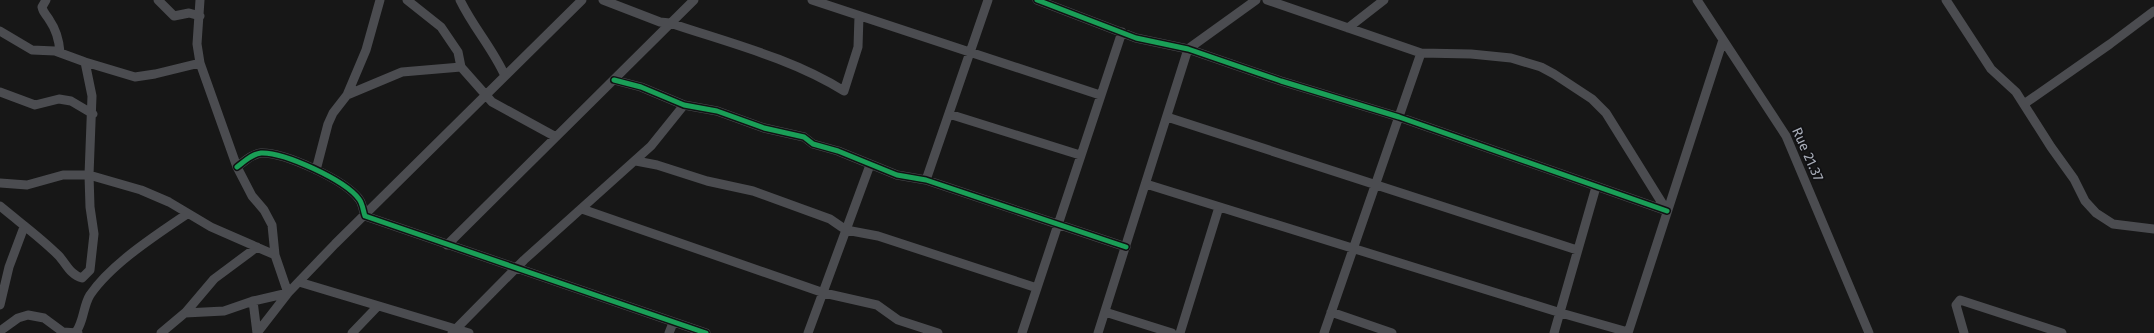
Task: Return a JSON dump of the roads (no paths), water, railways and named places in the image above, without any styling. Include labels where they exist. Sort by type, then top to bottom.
[{"type":"street","points":[[46,0],[42,7],[43,12],[49,18],[58,36],[60,52]]},
{"type":"street","points":[[158,0],[174,16],[189,13],[200,16]]},
{"type":"street","points":[[200,0],[197,44],[200,63],[237,167],[252,196],[269,217],[272,225],[275,255],[288,293]]},
{"type":"street","points":[[316,170],[328,124],[346,95],[366,50],[380,0]]},
{"type":"street","points":[[407,0],[441,27],[458,52],[461,67],[492,102],[503,110],[556,137]]},
{"type":"street","points":[[460,0],[485,43],[494,54],[505,76]]},
{"type":"street","points":[[257,333],[288,293],[335,244],[365,216],[485,94],[582,0]]},
{"type":"street","points":[[603,0],[660,22],[670,23],[811,71],[844,91],[858,47],[859,16]]},
{"type":"street","points":[[447,245],[694,0]]},
{"type":"street","points":[[812,0],[1100,95]]},
{"type":"street","points":[[926,180],[988,0]]},
{"type":"street","points":[[1037,0],[1136,38],[1188,49],[1281,81],[1399,117],[1668,211]]},
{"type":"street","points":[[1098,333],[1188,49],[1256,0]]},
{"type":"street","points":[[1267,0],[1421,53],[1471,54],[1511,58],[1541,66],[1592,99],[1606,113],[1668,211]]},
{"type":"street","points":[[1348,28],[1384,0]]},
{"type":"street","name":"Rue 21.37","points":[[1697,0],[1786,136],[1869,333]]},
{"type":"street","points":[[1946,0],[1991,69],[2016,92],[2074,180],[2085,201],[2096,213],[2113,224],[2154,229]]},
{"type":"street","points":[[2024,104],[2110,44],[2154,11]]},
{"type":"street","points":[[0,31],[32,50],[60,52],[85,62],[135,76],[155,74],[200,63]]},
{"type":"street","points":[[1022,333],[1122,32]]},
{"type":"street","points":[[1146,184],[1561,313],[1628,332],[1723,40]]},
{"type":"street","points":[[1324,333],[1421,53]]},
{"type":"street","points":[[0,206],[58,256],[68,270],[82,278],[90,270],[94,253],[94,234],[90,207],[89,175],[93,114],[92,96],[85,62]]},
{"type":"street","points":[[346,95],[402,72],[461,67]]},
{"type":"street","points":[[614,80],[640,87],[684,105],[717,111],[764,128],[804,137],[813,144],[838,151],[897,175],[926,180],[1126,247]]},
{"type":"street","points":[[0,92],[35,105],[59,99],[71,101],[93,114]]},
{"type":"street","points":[[456,332],[517,268],[588,202],[636,161],[651,146],[684,105]]},
{"type":"street","points":[[949,114],[1080,155]]},
{"type":"street","points":[[1167,117],[1577,250]]},
{"type":"street","points":[[237,167],[252,156],[261,153],[282,157],[316,170],[341,183],[358,197],[365,216]]},
{"type":"street","points":[[636,161],[657,165],[707,181],[753,191],[830,219],[846,230],[878,236],[1037,288]]},
{"type":"street","points":[[808,333],[870,165]]},
{"type":"street","points":[[0,183],[26,185],[63,176],[89,175],[141,190],[169,202],[187,214],[275,255]]},
{"type":"street","points":[[1554,333],[1596,187]]},
{"type":"street","points":[[1180,333],[1219,207]]},
{"type":"street","points":[[582,209],[824,293],[877,305],[898,320],[938,333]]},
{"type":"street","points":[[0,331],[18,318],[28,316],[44,318],[62,332],[77,333],[88,299],[104,277],[155,235],[187,214]]},
{"type":"street","points":[[365,216],[673,323],[706,333]]},
{"type":"street","points":[[0,305],[1,294],[9,267],[24,227]]},
{"type":"street","points":[[161,333],[185,313],[214,279],[257,247]]},
{"type":"street","points":[[299,282],[347,295],[377,307],[456,332],[469,333]]},
{"type":"street","points":[[185,313],[224,311],[253,301],[288,293]]},
{"type":"street","points":[[1964,333],[1956,305],[1960,300],[2062,333]]},
{"type":"street","points":[[253,301],[257,333]]},
{"type":"street","points":[[352,333],[377,307]]},
{"type":"street","points":[[1105,312],[1172,333]]},
{"type":"street","points":[[1331,312],[1392,333]]},
{"type":"street","points":[[669,333],[673,323]]}]
